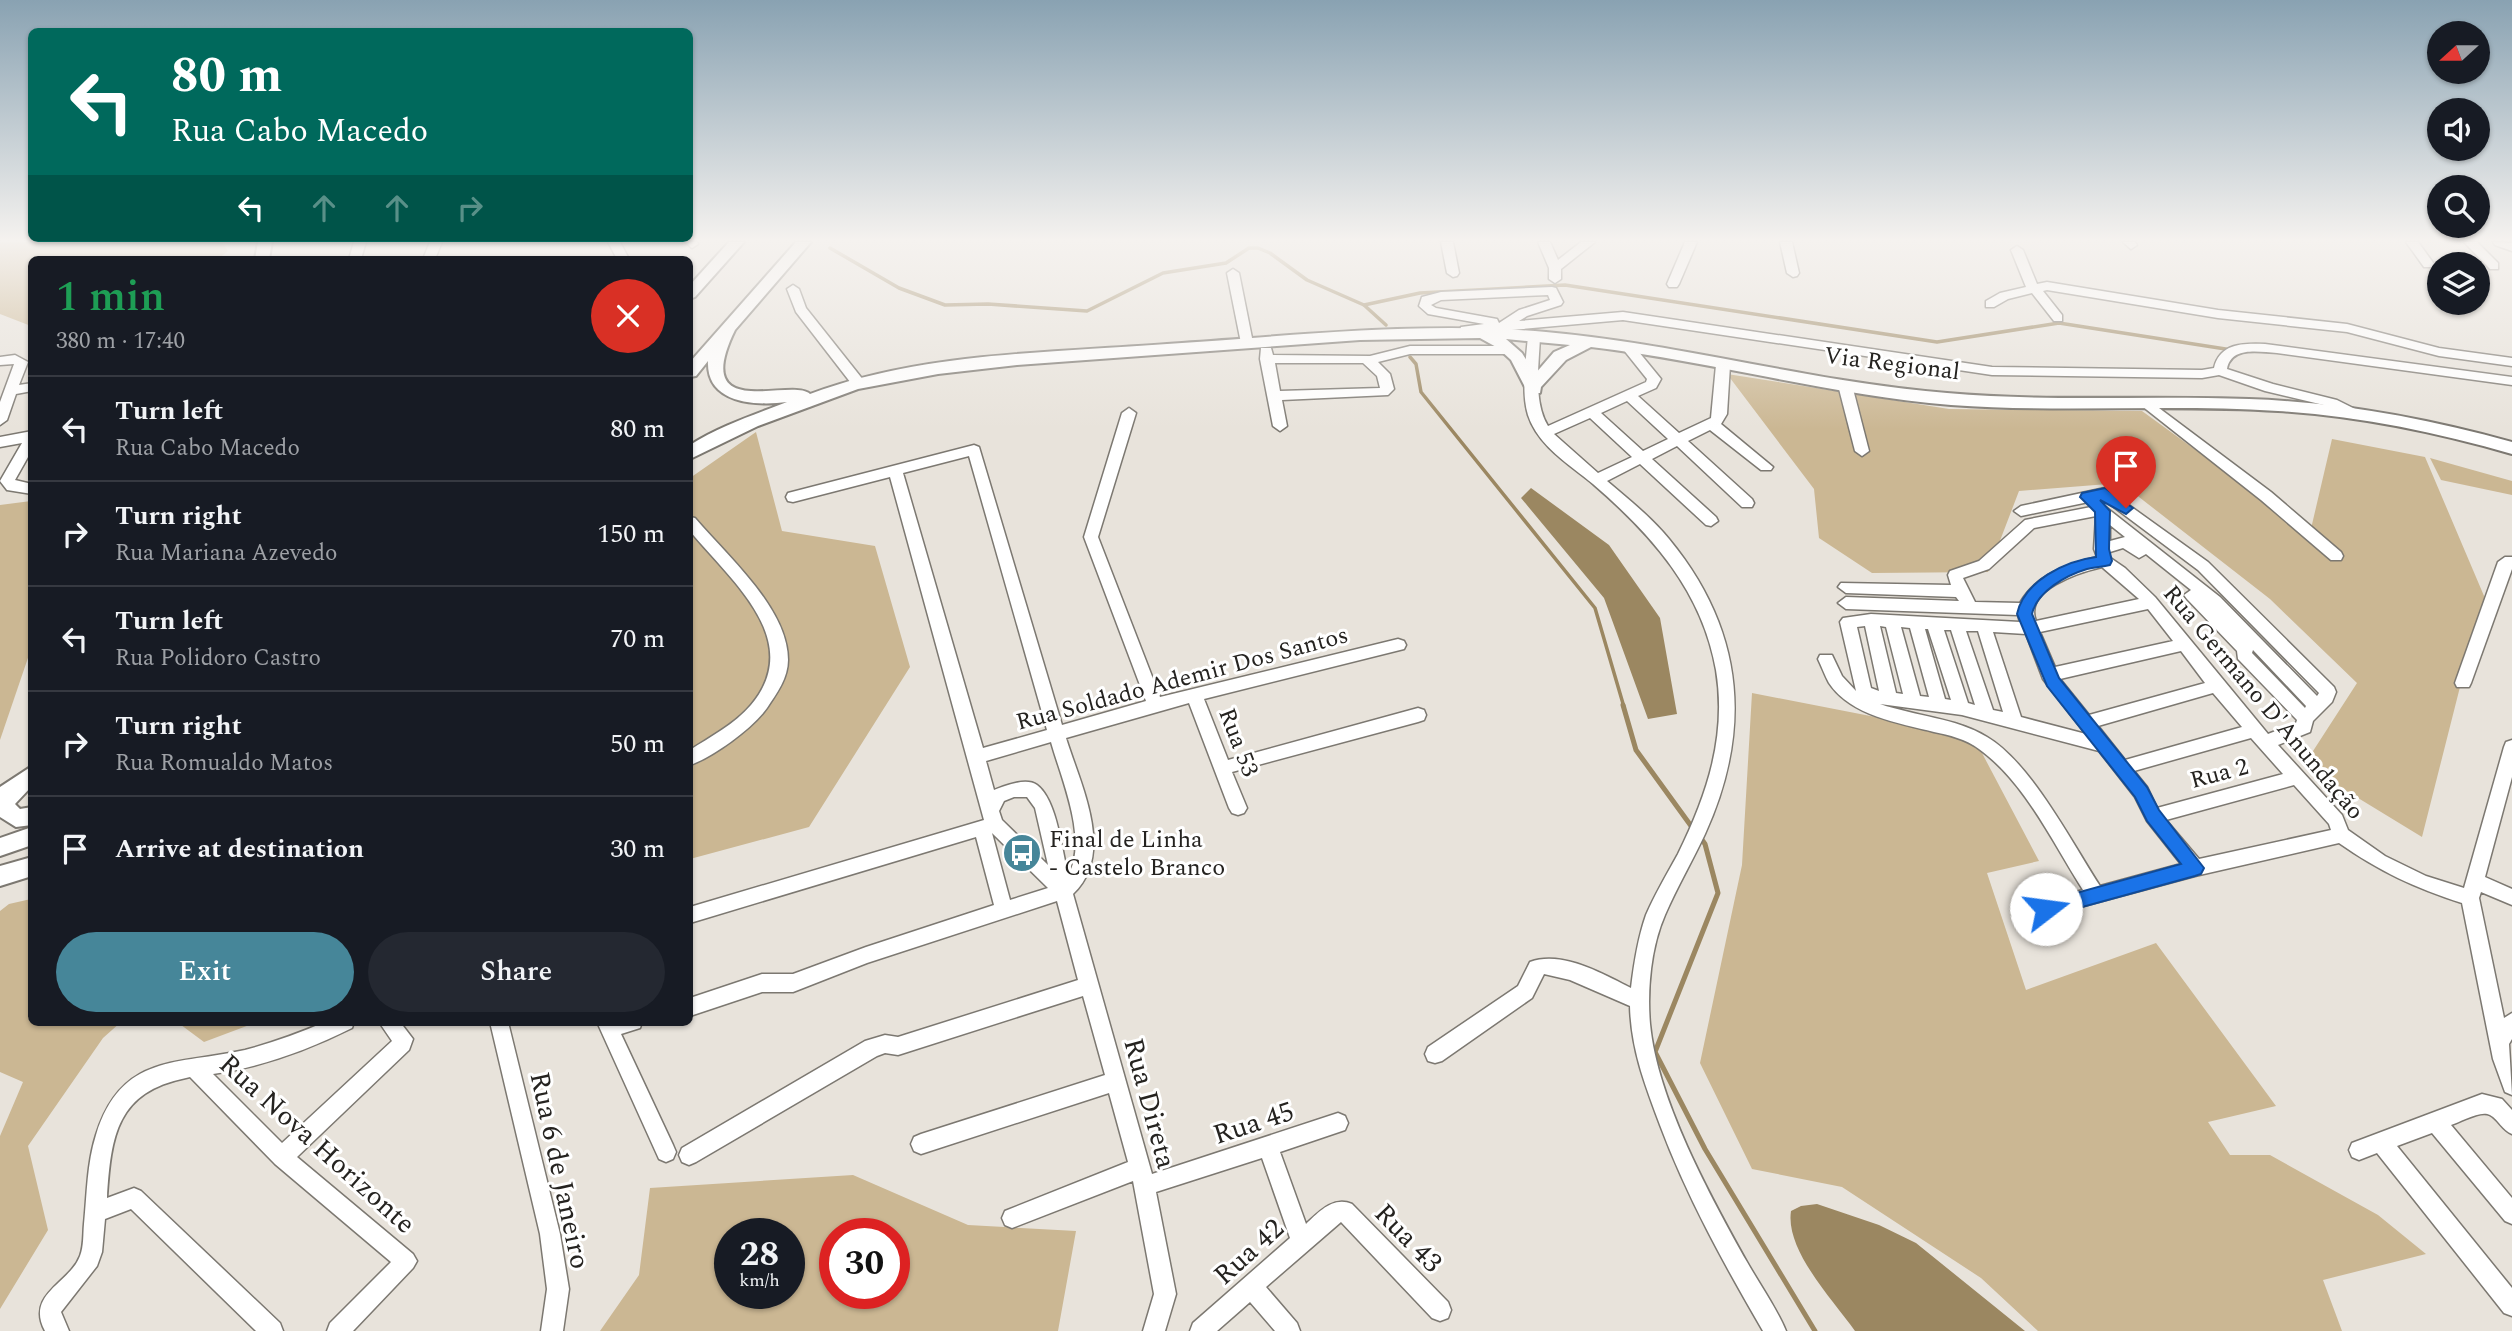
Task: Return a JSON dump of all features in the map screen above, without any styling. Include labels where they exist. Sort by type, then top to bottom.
[{"type":"main road","points":[[693,368],[749,304]]},
{"type":"main road","name":"Via Regional","points":[[731,324],[719,348],[716,371],[719,381],[729,390],[750,397],[779,399],[970,365],[1255,342],[1461,331],[1586,341],[1845,386],[1951,399],[2250,404],[2354,414],[2431,428],[2512,449]]},
{"type":"main road","points":[[1461,331],[1502,342],[1534,382],[1560,356],[1586,341]]},
{"type":"main road","name":"Via Regional","points":[[693,451],[747,423],[853,385]]},
{"type":"main road","points":[[28,777],[7,793],[5,802],[5,809],[16,818],[28,816]]},
{"type":"main road","points":[[0,847],[28,837]]},
{"type":"main road","points":[[0,876],[28,867]]},
{"type":"street","points":[[798,304],[853,385]]},
{"type":"street","points":[[1243,304],[1255,342],[1267,359],[1280,426]]},
{"type":"street","points":[[1425,304],[1432,312],[1507,326],[1523,313],[1550,304]]},
{"type":"street","points":[[2046,304],[2058,318]]},
{"type":"street","points":[[2157,304],[2347,328],[2439,352],[2512,362]]},
{"type":"street","points":[[1461,331],[1600,316],[1644,318],[1993,371],[2202,374],[2220,371],[2270,388],[2332,403],[2354,414]]},
{"type":"street","points":[[1573,320],[1573,327],[1586,341]]},
{"type":"street","points":[[1539,337],[1534,412],[1545,433],[1642,521],[1676,558],[1702,602],[1719,646],[1727,693],[1726,743],[1720,774],[1652,926],[1640,1001],[1642,1036],[1648,1068],[1681,1158],[1723,1245],[1774,1331]]},
{"type":"street","points":[[1545,433],[1654,382],[1629,349]]},
{"type":"street","points":[[1267,359],[1370,360],[1410,350],[1511,350]]},
{"type":"street","points":[[2220,371],[2224,357],[2233,351],[2297,352],[2512,381]]},
{"type":"street","points":[[0,361],[17,359],[21,362],[0,420]]},
{"type":"street","points":[[1274,396],[1383,392],[1387,389],[1383,374],[1370,360]]},
{"type":"street","points":[[1597,480],[1714,423],[1720,414],[1723,365]]},
{"type":"street","points":[[1845,386],[1862,451]]},
{"type":"street","points":[[6,398],[28,389]]},
{"type":"street","points":[[1629,395],[1747,503]]},
{"type":"street","points":[[2147,403],[2266,496],[2336,556]]},
{"type":"street","points":[[1592,412],[1711,521]]},
{"type":"street","points":[[1129,413],[1091,537],[1156,705]]},
{"type":"street","points":[[1714,423],[1766,467]]},
{"type":"street","points":[[0,442],[28,437]]},
{"type":"street","points":[[28,443],[7,481],[12,486],[28,488]]},
{"type":"street","points":[[693,1006],[761,983],[793,984],[866,955],[1063,891],[1080,876],[1085,857],[1083,830],[1070,779],[974,450],[793,498]]},
{"type":"street","points":[[894,470],[977,757],[1004,910]]},
{"type":"street","points":[[2094,495],[2102,510],[2215,601],[2310,712]]},
{"type":"street","points":[[2021,511],[2094,495],[2108,495],[2203,566],[2244,604],[2328,694],[2310,712],[2299,732],[2262,736],[2120,768]]},
{"type":"street","points":[[2102,510],[2103,555]]},
{"type":"street","points":[[1970,606],[1960,591],[1955,575],[1984,565],[2028,525],[2102,510]]},
{"type":"street","points":[[693,525],[762,605],[772,621],[779,663],[777,681],[755,712],[693,756]]},
{"type":"street","points":[[2024,609],[2037,591],[2052,580],[2103,555],[2122,541],[2126,542],[2200,602],[2245,649],[2244,654],[2249,660],[2310,712]]},
{"type":"street","name":"Rua Germano D'Anundação","points":[[2103,555],[2149,603],[2217,686],[2336,820],[2341,835],[2378,862],[2421,882],[2512,897]]},
{"type":"street","points":[[2463,683],[2505,562],[2511,562]]},
{"type":"street","points":[[1846,587],[1960,591]]},
{"type":"street","points":[[1846,603],[2024,609]]},
{"type":"street","points":[[2101,746],[1962,708],[1870,696],[1864,691],[1847,625],[1850,621],[1871,620],[2030,628],[2149,603]]},
{"type":"street","points":[[2024,609],[2049,675],[2101,746],[2146,799],[2153,816],[2195,868]]},
{"type":"street","points":[[1871,620],[1889,698]]},
{"type":"street","points":[[1892,622],[1913,701]]},
{"type":"street","points":[[1916,623],[1939,705]]},
{"type":"street","points":[[1934,623],[1962,708]]},
{"type":"street","points":[[1956,623],[1986,714]]},
{"type":"street","points":[[1983,624],[2014,722]]},
{"type":"street","name":"Rua Soldado Ademir Dos Santos","points":[[977,757],[1156,705],[1398,645]]},
{"type":"street","points":[[2049,675],[2183,645]]},
{"type":"street","points":[[1826,659],[1836,682],[1860,702],[1964,734],[1997,752],[2014,770],[2096,895]]},
{"type":"street","points":[[2084,723],[2217,686]]},
{"type":"street","name":"Rua 53","points":[[1194,695],[1238,808]]},
{"type":"street","points":[[1223,768],[1418,715]]},
{"type":"street","points":[[2512,747],[2472,890],[2503,1059],[2512,1085]]},
{"type":"street","name":"Rua 2","points":[[2153,816],[2297,777]]},
{"type":"street","name":"Rua Direta","points":[[989,821],[998,796],[1013,790],[1031,790],[1043,805],[1063,891],[1142,1177],[1165,1294],[1154,1331]]},
{"type":"street","points":[[989,821],[1063,891]]},
{"type":"street","points":[[693,914],[989,821]]},
{"type":"street","points":[[2021,915],[2195,868],[2341,835]]},
{"type":"street","points":[[1435,1054],[1525,992],[1531,986],[1536,969],[1540,966],[1550,965],[1573,972],[1640,1001]]},
{"type":"street","points":[[689,1154],[872,1048],[885,1044],[898,1046],[1089,985]]},
{"type":"street","points":[[2501,1040],[2512,1022]]},
{"type":"street","points":[[55,1329],[48,1319],[49,1311],[54,1302],[81,1275],[90,1258],[100,1164],[109,1123],[121,1101],[148,1079],[181,1067],[243,1059],[295,1044],[336,1026]]},
{"type":"street","points":[[282,1157],[402,1044],[403,1039],[392,1026]]},
{"type":"street","name":"Rua 6 de Janeiro","points":[[500,1026],[550,1234],[558,1289],[552,1331]]},
{"type":"street","points":[[607,1026],[666,1152]]},
{"type":"street","name":"Rua Nova Horizonte","points":[[192,1066],[282,1157],[406,1261],[338,1331]]},
{"type":"street","points":[[921,1144],[1117,1081]]},
{"type":"street","points":[[2358,1150],[2482,1104],[2491,1104],[2506,1117]]},
{"type":"street","points":[[2435,1121],[2512,1214]]},
{"type":"street","name":"Rua 45","points":[[1012,1218],[1142,1177],[1268,1147],[1338,1123]]},
{"type":"street","points":[[2380,1141],[2512,1305]]},
{"type":"street","points":[[1268,1147],[1301,1240]]},
{"type":"street","points":[[96,1212],[134,1198],[272,1331]]},
{"type":"street","name":"Rua 43","points":[[1334,1213],[1345,1211],[1440,1310]]},
{"type":"street","name":"Rua 42","points":[[1201,1331],[1334,1213]]},
{"type":"street","points":[[1251,1286],[1289,1331]]},
{"type":"shaded area","points":[[0,304],[28,304],[28,325],[0,314]]},
{"type":"shaded area","points":[[1727,374],[1949,409],[2142,411],[2310,533],[2332,439],[2425,457],[2487,603],[2461,683],[2422,837],[2304,765],[2357,683],[2270,599],[2121,483],[2019,491],[1988,572],[1872,573],[1819,538],[1814,489]]},
{"type":"shaded area","points":[[756,432],[782,531],[875,546],[910,667],[809,827],[693,858],[693,476]]},
{"type":"shaded area","points":[[2430,458],[2512,481],[2512,495],[2441,480]]},
{"type":"shaded area","points":[[1531,488],[1609,545],[1660,618],[1677,714],[1648,719],[1604,598],[1521,498]]},
{"type":"shaded area","points":[[28,501],[28,658],[0,740],[0,505]]},
{"type":"shaded area","points":[[1752,693],[1973,736],[2039,861],[1987,873],[2026,990],[2156,943],[2276,1106],[2208,1122],[2230,1155],[2270,1155],[2378,1215],[2426,1254],[2323,1280],[2342,1331],[2038,1331],[1981,1278],[1842,1187],[1752,1169],[1700,1063],[1742,865]]},
{"type":"shaded area","points":[[28,900],[28,1026],[116,1026],[103,1038],[28,1146],[48,1230],[0,1309],[0,1136],[23,1082],[0,1072],[0,911],[9,904]]},
{"type":"shaded area","points":[[182,1026],[246,1026],[204,1042]]},
{"type":"shaded area","points":[[853,1175],[968,1225],[1076,1231],[1058,1331],[600,1331],[639,1275],[650,1188]]},
{"type":"shaded area","points":[[1817,1204],[1879,1225],[1916,1243],[2025,1331],[1855,1331],[1812,1274],[1795,1242],[1791,1211],[1801,1206]]},
{"type":"waterway","points":[[943,304],[983,304]]},
{"type":"waterway","points":[[990,304],[1087,311],[1101,304]]},
{"type":"waterway","points":[[1364,305],[1368,304]]},
{"type":"waterway","points":[[1690,304],[1937,342],[2059,323],[2232,350]]},
{"type":"waterway","points":[[1364,305],[1386,325]]},
{"type":"waterway","points":[[1410,357],[1416,364],[1421,392],[1595,608],[1624,707]]},
{"type":"waterway","points":[[1623,705],[1636,750],[1694,830]]},
{"type":"waterway","points":[[1700,837],[1705,844],[1718,893],[1655,1052],[1705,1149],[1815,1331]]},
{"type":"place","name":"Final de Linha - Castelo Branco","points":[[1022,853]]},
{"type":"route","points":[[2046,909],[2195,868],[2153,816],[2141,792],[2101,746],[2049,675],[2024,609],[2037,591],[2052,580],[2085,564],[2104,561],[2101,549],[2103,511],[2087,497],[2105,494],[2126,508]]}]
